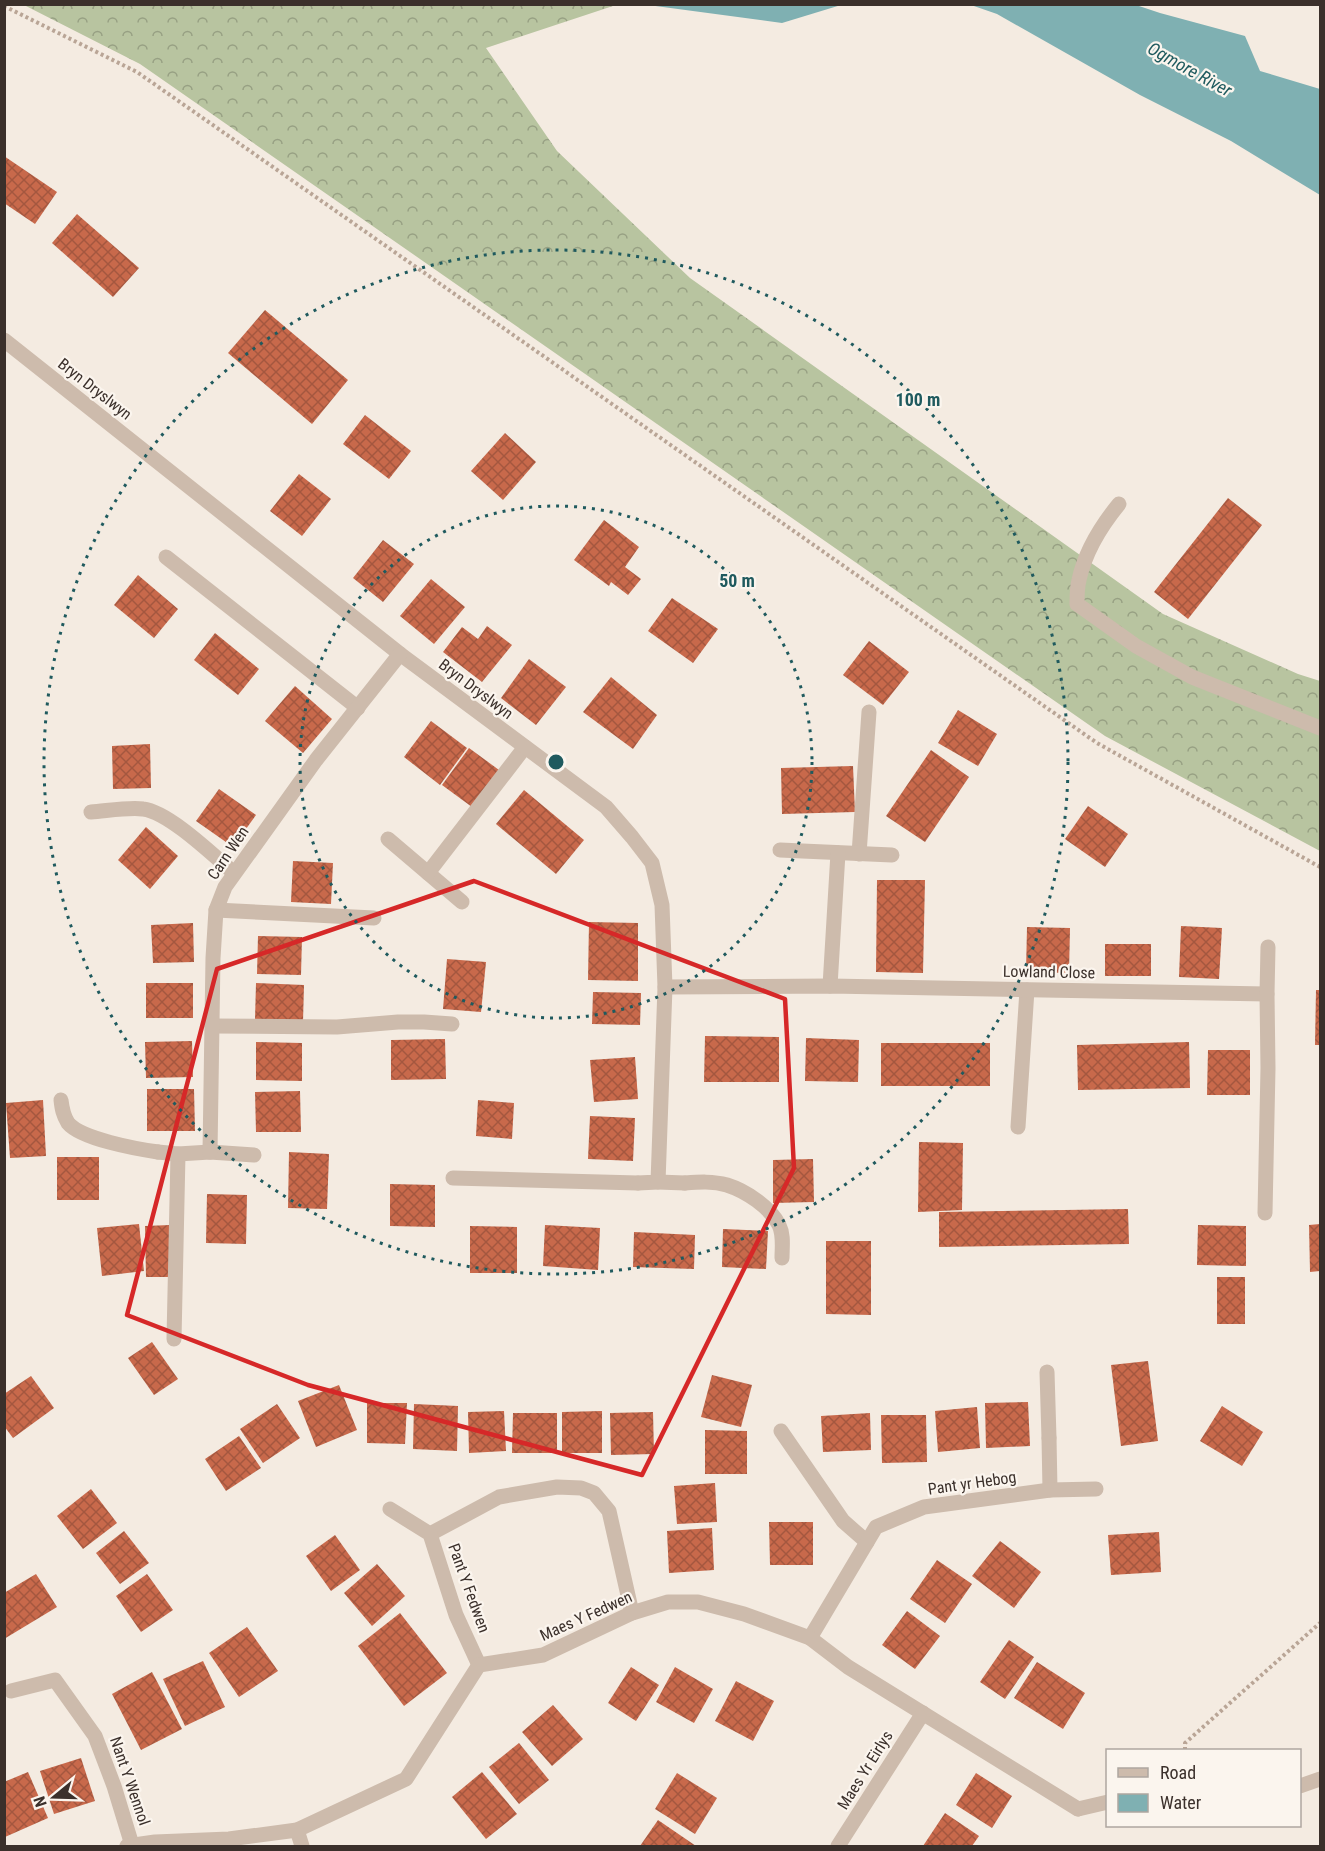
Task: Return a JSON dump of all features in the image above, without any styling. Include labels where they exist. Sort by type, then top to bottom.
[{"type":"street","name":"Bryn Dryslwyn","points":[[4,340],[400,654],[606,807],[632,837],[652,863],[662,905],[665,987],[658,1182]]},
{"type":"street","points":[[1119,504],[1092,545],[1079,580],[1077,604],[1136,646],[1192,677],[1320,728]]},
{"type":"street","points":[[166,556],[358,708]]},
{"type":"street","name":"Carn Wen","points":[[210,1152],[216,910],[225,887],[234,873],[316,760],[400,654]]},
{"type":"street","points":[[859,854],[869,712]]},
{"type":"street","points":[[428,873],[525,747]]},
{"type":"street","points":[[91,812],[141,808],[151,811],[170,821],[193,838],[234,873]]},
{"type":"street","points":[[388,839],[462,902]]},
{"type":"street","points":[[780,850],[892,855]]},
{"type":"street","points":[[830,986],[838,853]]},
{"type":"street","points":[[216,910],[374,918]]},
{"type":"street","points":[[1265,1212],[1268,947]]},
{"type":"street","name":"Lowland Close","points":[[665,987],[830,986],[1267,994]]},
{"type":"street","points":[[1018,1127],[1027,990]]},
{"type":"street","points":[[212,1026],[337,1027],[398,1022],[452,1024]]},
{"type":"street","points":[[61,1100],[63,1114],[70,1125],[94,1138],[158,1152],[254,1155]]},
{"type":"street","points":[[174,1339],[178,1154]]},
{"type":"street","points":[[453,1178],[708,1182],[728,1185],[754,1199],[768,1210],[779,1225],[782,1238],[782,1258]]},
{"type":"street","points":[[1047,1372],[1050,1490]]},
{"type":"street","points":[[781,1431],[843,1521],[867,1542]]},
{"type":"street","points":[[430,1534],[499,1497],[557,1487],[581,1488],[594,1493],[609,1511],[632,1613]]},
{"type":"street","name":"Pant yr Hebog","points":[[810,1638],[876,1527],[924,1507],[1050,1490],[1096,1489]]},
{"type":"street","name":"Pant Y Fedwen","points":[[390,1509],[430,1534],[456,1616],[479,1665]]},
{"type":"street","name":"Maes Y Fedwen","points":[[479,1665],[543,1655],[632,1613],[668,1602],[698,1602],[744,1614],[810,1638],[848,1667],[1078,1809],[1106,1802]]},
{"type":"street","points":[[129,1846],[155,1842],[229,1839],[297,1830],[406,1779],[479,1665]]},
{"type":"street","name":"Nant Y Wennol","points":[[11,1691],[55,1680],[96,1736],[114,1786],[129,1846]]},
{"type":"street","name":"Maes Yr Eirlys","points":[[838,1846],[923,1713]]},
{"type":"street","points":[[1301,1785],[1320,1779]]},
{"type":"street","points":[[297,1830],[302,1846]]},
{"type":"path","points":[[4,6],[137,72],[1097,743],[1320,867]]},
{"type":"path","points":[[1185,1749],[1185,1743],[1320,1623]]},
{"type":"highlighted area","points":[[474,881],[785,999],[794,1168],[642,1475],[308,1385],[127,1315],[217,969]]},
{"type":"green space","points":[[24,5],[616,5],[486,48],[557,151],[690,278],[1163,614],[1298,674],[1320,681],[1320,851],[1105,736],[140,64]]},
{"type":"water","points":[[648,5],[841,5],[782,23]]},
{"type":"water","name":"Ogmore River","points":[[971,5],[1136,5],[1245,36],[1260,71],[1320,89],[1320,195],[1231,141],[1140,95],[997,14]]},
{"type":"building","points":[[4,156],[57,192],[35,224],[4,203]]},
{"type":"building","points":[[77,214],[139,268],[113,297],[52,243]]},
{"type":"building","points":[[265,310],[348,380],[312,424],[228,353]]},
{"type":"building","points":[[365,415],[411,451],[389,479],[343,444]]},
{"type":"building","points":[[505,433],[536,462],[503,500],[471,471]]},
{"type":"building","points":[[299,474],[331,499],[302,536],[270,511]]},
{"type":"building","points":[[1228,498],[1262,525],[1188,619],[1154,592]]},
{"type":"building","points":[[604,520],[639,547],[625,567],[641,579],[628,595],[611,582],[609,586],[574,560]]},
{"type":"building","points":[[383,540],[414,564],[383,602],[353,578]]},
{"type":"building","points":[[138,575],[178,609],[154,638],[114,605]]},
{"type":"building","points":[[431,579],[465,607],[434,644],[400,616]]},
{"type":"building","points":[[672,598],[718,629],[693,663],[648,631]]},
{"type":"building","points":[[487,626],[512,645],[482,682],[443,652],[462,627],[478,639]]},
{"type":"building","points":[[215,633],[259,669],[238,695],[194,660]]},
{"type":"building","points":[[869,641],[909,672],[883,705],[843,675]]},
{"type":"building","points":[[529,659],[566,687],[536,725],[501,698]]},
{"type":"building","points":[[611,677],[657,715],[633,749],[583,712]]},
{"type":"building","points":[[295,686],[332,719],[303,753],[265,721]]},
{"type":"building","points":[[958,710],[997,734],[978,766],[938,743]]},
{"type":"building","points":[[431,721],[467,748],[440,785],[404,757]]},
{"type":"building","points":[[150,744],[151,788],[113,789],[112,746]]},
{"type":"building","points":[[469,748],[499,770],[472,807],[442,785]]},
{"type":"building","points":[[931,750],[969,777],[925,842],[886,816]]},
{"type":"building","points":[[853,766],[855,812],[782,814],[781,768]]},
{"type":"building","points":[[219,789],[256,815],[233,847],[196,821]]},
{"type":"building","points":[[524,790],[584,840],[556,874],[496,824]]},
{"type":"building","points":[[1088,806],[1128,834],[1105,867],[1065,839]]},
{"type":"building","points":[[146,827],[178,856],[150,889],[118,860]]},
{"type":"building","points":[[293,861],[333,863],[331,904],[291,902]]},
{"type":"building","points":[[877,880],[925,880],[923,973],[876,972]]},
{"type":"building","points":[[589,922],[638,923],[638,981],[588,980]]},
{"type":"building","points":[[193,923],[194,962],[153,963],[151,925]]},
{"type":"building","points":[[1181,926],[1222,928],[1219,979],[1179,977]]},
{"type":"building","points":[[1027,927],[1070,928],[1069,973],[1026,972]]},
{"type":"building","points":[[258,936],[302,937],[301,975],[257,974]]},
{"type":"building","points":[[1105,944],[1151,944],[1151,976],[1105,976]]},
{"type":"building","points":[[447,959],[486,962],[481,1012],[443,1009]]},
{"type":"building","points":[[146,983],[193,983],[193,1018],[146,1018]]},
{"type":"building","points":[[256,983],[304,985],[303,1022],[255,1020]]},
{"type":"building","points":[[1316,990],[1320,990],[1320,1045],[1315,1045]]},
{"type":"building","points":[[593,992],[641,993],[640,1025],[592,1024]]},
{"type":"building","points":[[705,1036],[779,1037],[779,1082],[704,1082]]},
{"type":"building","points":[[806,1038],[859,1040],[858,1082],[805,1081]]},
{"type":"building","points":[[445,1039],[446,1079],[391,1080],[391,1040]]},
{"type":"building","points":[[192,1041],[193,1077],[146,1078],[145,1042]]},
{"type":"building","points":[[256,1042],[302,1043],[302,1081],[256,1080]]},
{"type":"building","points":[[1189,1042],[1190,1088],[1078,1090],[1077,1045]]},
{"type":"building","points":[[881,1043],[990,1043],[990,1086],[881,1086]]},
{"type":"building","points":[[1208,1050],[1250,1050],[1250,1095],[1207,1095]]},
{"type":"building","points":[[635,1057],[638,1099],[594,1102],[590,1060]]},
{"type":"building","points":[[147,1089],[194,1089],[195,1131],[147,1131]]},
{"type":"building","points":[[300,1091],[301,1132],[256,1132],[255,1092]]},
{"type":"building","points":[[43,1100],[46,1156],[10,1158],[6,1103]]},
{"type":"building","points":[[478,1100],[514,1103],[512,1139],[476,1136]]},
{"type":"building","points":[[590,1116],[635,1118],[633,1161],[588,1159]]},
{"type":"building","points":[[919,1142],[963,1143],[962,1210],[918,1212]]},
{"type":"building","points":[[289,1152],[329,1154],[327,1209],[288,1208]]},
{"type":"building","points":[[57,1157],[99,1157],[99,1200],[57,1200]]},
{"type":"building","points":[[813,1159],[814,1202],[773,1203],[773,1160]]},
{"type":"building","points":[[390,1184],[435,1185],[435,1227],[390,1226]]},
{"type":"building","points":[[207,1194],[247,1195],[246,1244],[206,1243]]},
{"type":"building","points":[[1128,1209],[1129,1244],[939,1247],[939,1212]]},
{"type":"building","points":[[139,1224],[144,1271],[102,1276],[97,1228]]},
{"type":"building","points":[[1320,1224],[1320,1271],[1310,1272],[1309,1225]]},
{"type":"building","points":[[170,1225],[171,1277],[146,1277],[145,1226]]},
{"type":"building","points":[[545,1225],[600,1228],[598,1270],[543,1266]]},
{"type":"building","points":[[1198,1225],[1246,1226],[1246,1266],[1197,1265]]},
{"type":"building","points":[[470,1226],[517,1227],[517,1273],[470,1273]]},
{"type":"building","points":[[723,1229],[768,1231],[766,1269],[722,1267]]},
{"type":"building","points":[[634,1232],[695,1235],[694,1269],[633,1267]]},
{"type":"building","points":[[826,1241],[871,1241],[871,1315],[826,1314]]},
{"type":"building","points":[[1217,1277],[1245,1277],[1245,1324],[1217,1324]]},
{"type":"building","points":[[152,1342],[178,1379],[154,1395],[128,1358]]},
{"type":"building","points":[[1148,1361],[1158,1441],[1121,1446],[1111,1365]]},
{"type":"building","points":[[712,1375],[752,1385],[741,1427],[701,1417]]},
{"type":"building","points":[[31,1376],[54,1408],[13,1438],[4,1426],[4,1394]]},
{"type":"building","points":[[339,1385],[357,1430],[316,1447],[298,1401]]},
{"type":"building","points":[[1028,1402],[1030,1446],[986,1448],[985,1403]]},
{"type":"building","points":[[367,1403],[407,1403],[405,1444],[367,1443]]},
{"type":"building","points":[[277,1404],[300,1438],[263,1463],[240,1429]]},
{"type":"building","points":[[414,1404],[458,1406],[457,1451],[413,1449]]},
{"type":"building","points":[[1222,1406],[1263,1432],[1242,1466],[1200,1441]]},
{"type":"building","points":[[977,1407],[980,1448],[938,1452],[935,1411]]},
{"type":"building","points":[[504,1411],[506,1451],[469,1453],[468,1412]]},
{"type":"building","points":[[602,1411],[602,1453],[562,1453],[562,1412]]},
{"type":"building","points":[[653,1412],[654,1454],[611,1455],[610,1413]]},
{"type":"building","points":[[513,1413],[557,1413],[557,1453],[512,1453]]},
{"type":"building","points":[[870,1413],[871,1450],[823,1452],[821,1416]]},
{"type":"building","points":[[881,1415],[926,1415],[927,1462],[882,1463]]},
{"type":"building","points":[[705,1430],[747,1431],[747,1474],[705,1474]]},
{"type":"building","points":[[239,1436],[261,1468],[226,1491],[205,1459]]},
{"type":"building","points":[[715,1483],[717,1522],[677,1524],[674,1486]]},
{"type":"building","points":[[91,1489],[117,1523],[83,1549],[57,1516]]},
{"type":"building","points":[[769,1522],[813,1522],[813,1565],[770,1565]]},
{"type":"building","points":[[712,1528],[714,1570],[669,1573],[667,1531]]},
{"type":"building","points":[[124,1531],[149,1563],[120,1584],[96,1553]]},
{"type":"building","points":[[1159,1532],[1161,1572],[1111,1575],[1108,1535]]},
{"type":"building","points":[[335,1535],[360,1570],[331,1591],[306,1556]]},
{"type":"building","points":[[1000,1541],[1041,1572],[1014,1608],[972,1576]]},
{"type":"building","points":[[937,1560],[972,1584],[945,1623],[910,1599]]},
{"type":"building","points":[[377,1564],[405,1596],[372,1626],[344,1593]]},
{"type":"building","points":[[36,1574],[57,1607],[4,1639],[4,1593]]},
{"type":"building","points":[[147,1574],[173,1610],[141,1632],[116,1596]]},
{"type":"building","points":[[907,1611],[940,1636],[915,1669],[882,1645]]},
{"type":"building","points":[[400,1613],[447,1673],[404,1706],[358,1646]]},
{"type":"building","points":[[247,1627],[278,1671],[239,1697],[209,1653]]},
{"type":"building","points":[[1009,1640],[1034,1657],[1005,1699],[980,1682]]},
{"type":"building","points":[[203,1661],[225,1707],[185,1726],[163,1679]]},
{"type":"building","points":[[1037,1662],[1085,1693],[1063,1729],[1014,1698]]},
{"type":"building","points":[[631,1667],[659,1685],[636,1721],[608,1703]]},
{"type":"building","points":[[675,1667],[713,1689],[694,1723],[656,1702]]},
{"type":"building","points":[[152,1672],[182,1729],[141,1750],[112,1694]]},
{"type":"building","points":[[736,1681],[774,1701],[753,1741],[715,1721]]},
{"type":"building","points":[[553,1705],[583,1739],[552,1766],[522,1732]]},
{"type":"building","points":[[519,1743],[549,1780],[519,1804],[489,1767]]},
{"type":"building","points":[[81,1758],[95,1801],[54,1814],[40,1771]]},
{"type":"building","points":[[28,1772],[48,1818],[5,1837],[4,1782]]},
{"type":"building","points":[[482,1772],[517,1814],[486,1839],[452,1797]]},
{"type":"building","points":[[677,1773],[717,1798],[695,1834],[655,1809]]},
{"type":"building","points":[[976,1773],[1012,1796],[992,1828],[956,1805]]},
{"type":"building","points":[[945,1813],[979,1836],[972,1846],[923,1846]]},
{"type":"building","points":[[658,1820],[696,1846],[640,1846]]}]
